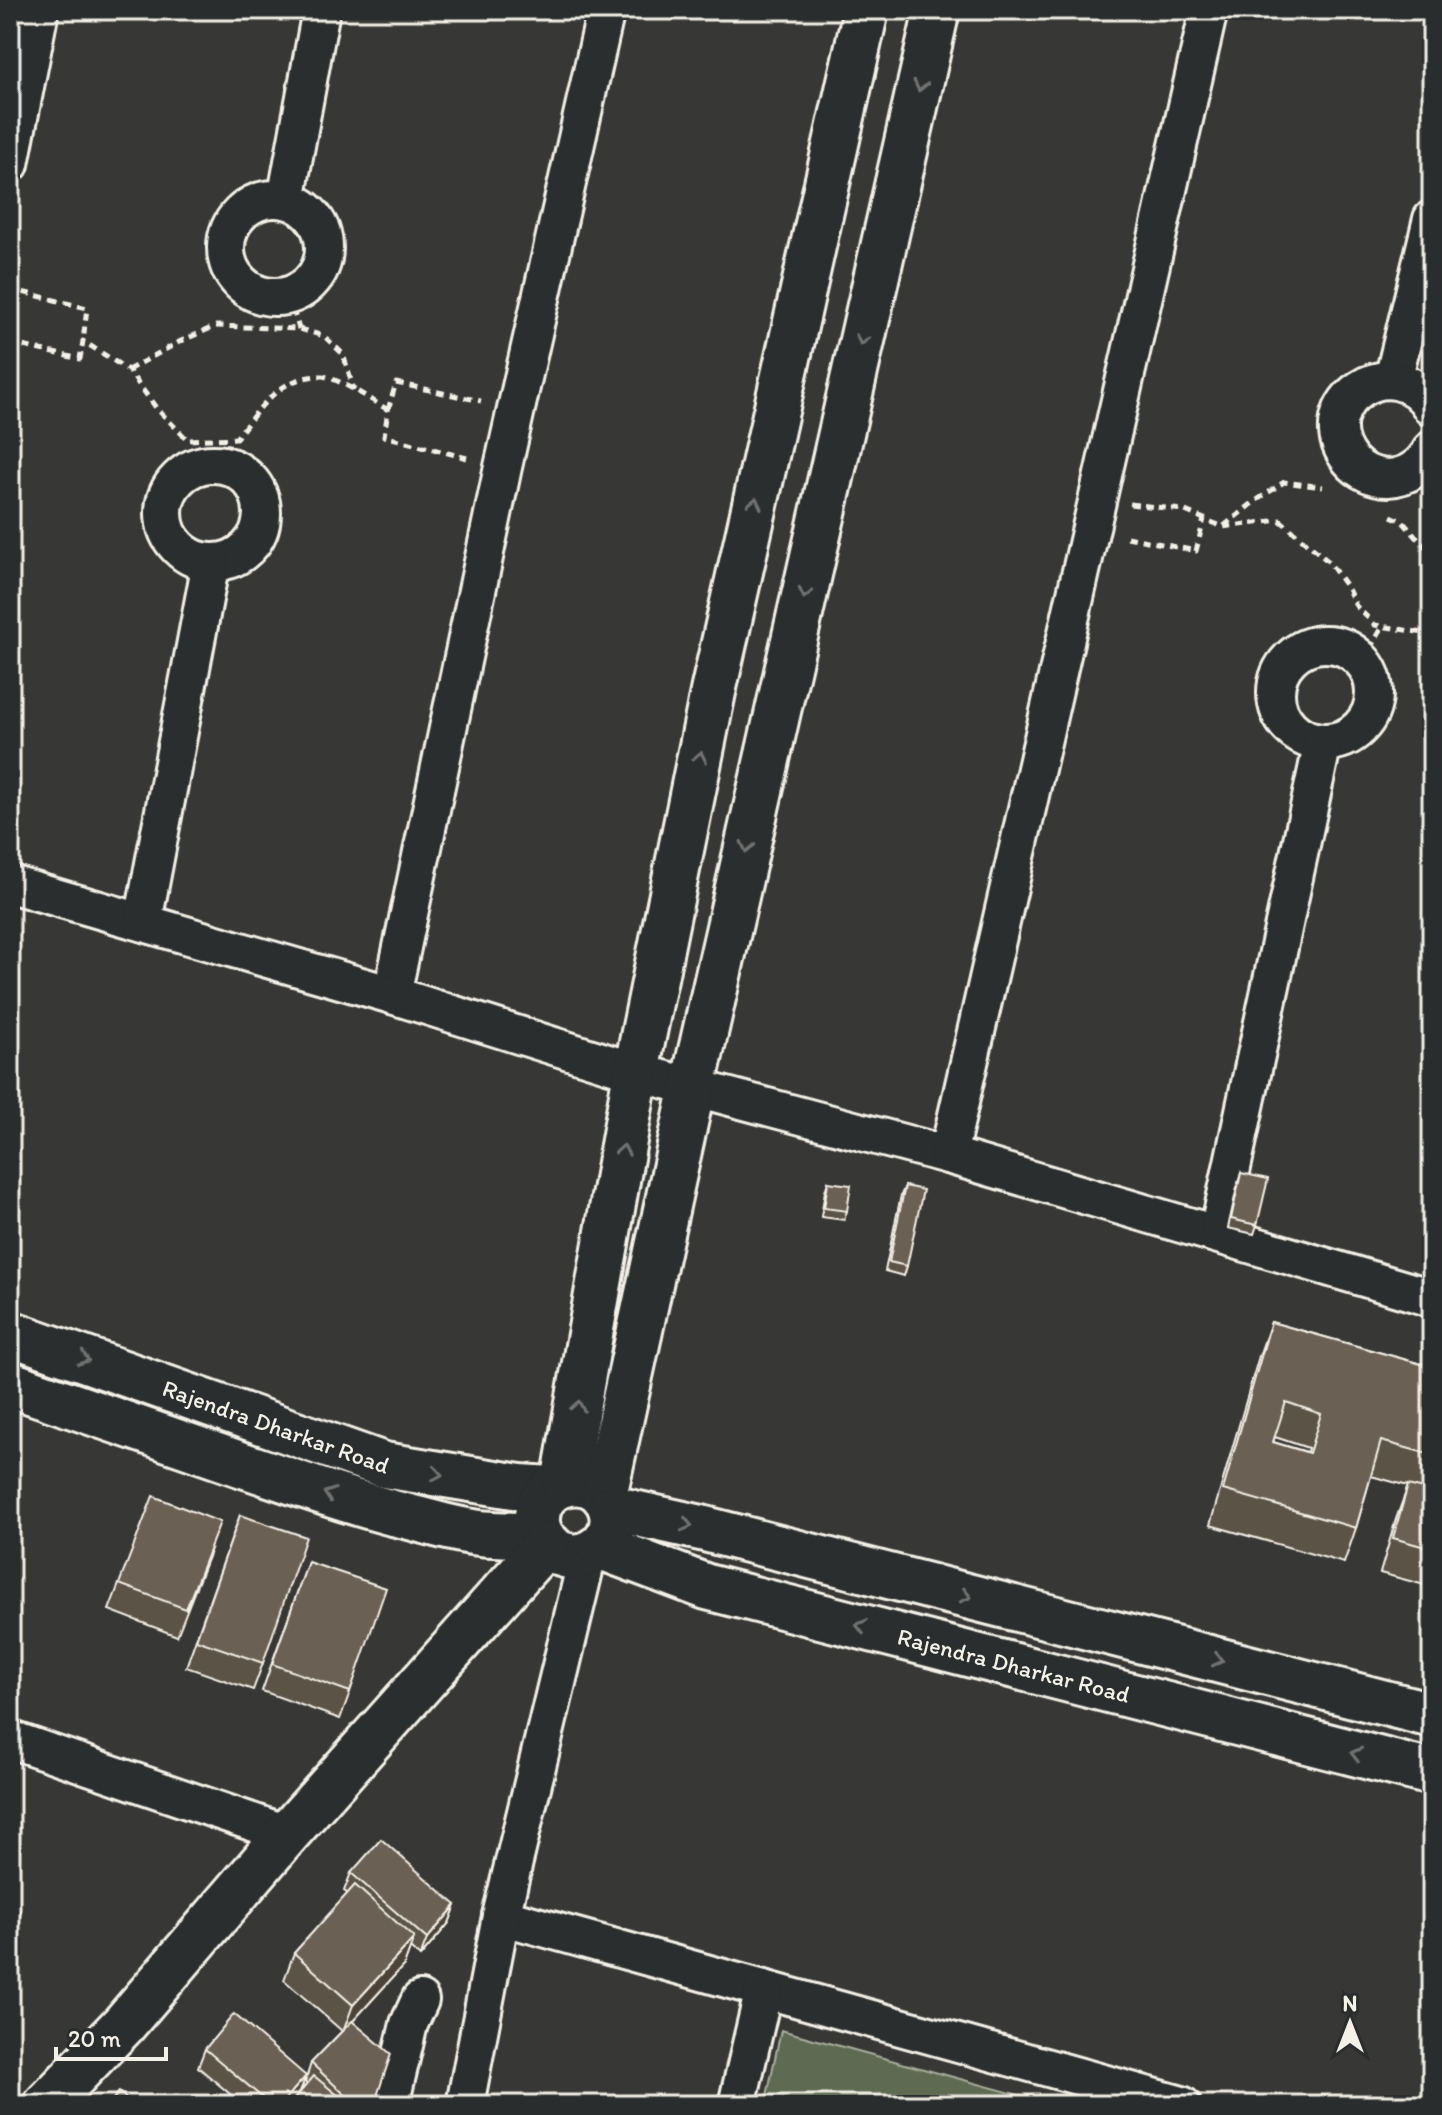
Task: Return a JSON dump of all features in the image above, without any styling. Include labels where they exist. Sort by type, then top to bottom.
[{"type":"street","points":[[10,164],[40,10]]},
{"type":"street","points":[[286,200],[321,10]]},
{"type":"street","points":[[392,995],[503,467],[606,10]]},
{"type":"street","points":[[586,1513],[636,1072],[713,692],[866,10]]},
{"type":"street","points":[[437,2105],[466,2095],[586,1513],[693,1086],[937,10]]},
{"type":"street","points":[[948,1155],[1209,10]]},
{"type":"street","points":[[270,199],[286,200],[313,217],[325,246],[316,277],[304,288],[294,313],[272,298],[242,285],[232,273],[227,257],[226,241],[231,226],[241,213],[270,199]]},
{"type":"street","points":[[1393,380],[1432,219]]},
{"type":"street","points":[[1432,408],[1426,397],[1414,387],[1383,380],[1367,384],[1354,392],[1338,421],[1339,438],[1345,453],[1355,466],[1369,474],[1385,478],[1401,476],[1416,469],[1432,449]]},
{"type":"street","points":[[227,452],[259,495],[261,527],[242,553],[227,560],[211,562],[194,559],[180,550],[164,522],[164,505],[169,490],[179,477],[227,452]]},
{"type":"street","points":[[143,922],[211,562]]},
{"type":"street","points":[[1320,644],[1337,645],[1352,651],[1363,661],[1372,675],[1375,691],[1373,707],[1366,721],[1354,733],[1339,740],[1323,742],[1293,730],[1282,718],[1277,702],[1277,686],[1282,670],[1291,657],[1305,648],[1320,644]]},
{"type":"street","points":[[1218,1233],[1323,742]]},
{"type":"street","points":[[10,884],[392,995],[636,1072],[948,1155],[1432,1298]]},
{"type":"street","name":"Rajendra Dharkar Road","points":[[10,1333],[384,1465],[520,1487],[586,1513],[707,1587],[1432,1773]]},
{"type":"street","name":"Rajendra Dharkar Road","points":[[10,1384],[360,1505],[476,1533],[544,1541],[558,1553],[573,1557],[586,1513]]},
{"type":"street","name":"Rajendra Dharkar Road","points":[[586,1513],[716,1532],[1432,1715]]},
{"type":"street","points":[[46,2105],[124,2024],[544,1541]]},
{"type":"street","points":[[10,1739],[287,1834]]},
{"type":"street","points":[[501,1916],[1182,2105]]},
{"type":"street","points":[[737,2105],[764,1989]]},
{"type":"street","points":[[390,2105],[409,2024],[420,2000]]},
{"type":"path","points":[[10,289],[87,308],[80,359],[10,343]]},
{"type":"path","points":[[128,370],[216,326],[294,313],[343,354],[354,390]]},
{"type":"path","points":[[83,341],[128,370],[157,409],[188,440],[227,452],[263,404],[287,383],[325,376],[388,410]]},
{"type":"path","points":[[503,467],[384,436],[388,410],[396,383],[517,408]]},
{"type":"path","points":[[1223,527],[1284,482],[1327,487]]},
{"type":"path","points":[[1094,516],[1183,510],[1223,527],[1280,520],[1329,562],[1356,606],[1375,625],[1432,632]]},
{"type":"path","points":[[1094,516],[1196,551],[1204,519]]},
{"type":"path","points":[[1389,516],[1402,521],[1432,554]]},
{"type":"path","points":[[1363,661],[1383,626]]},
{"type":"green space","points":[[781,2030],[1055,2105],[765,2105]]},
{"type":"building","points":[[1241,1173],[1268,1179],[1257,1225],[1231,1219]]},
{"type":"building","points":[[828,1182],[851,1185],[847,1211],[824,1208]]},
{"type":"building","points":[[905,1186],[923,1190],[907,1266],[889,1262]]},
{"type":"building","points":[[1271,1322],[1432,1367],[1432,1455],[1381,1441],[1356,1528],[1223,1490]],"holes":[[[1286,1402],[1321,1414],[1309,1453],[1273,1442]]]},
{"type":"building","points":[[1408,1485],[1432,1491],[1432,1549],[1393,1538]]},
{"type":"building","points":[[153,1496],[220,1522],[186,1609],[119,1584]]},
{"type":"building","points":[[240,1515],[306,1537],[263,1663],[196,1640]]},
{"type":"building","points":[[308,1562],[386,1588],[350,1692],[272,1664]]},
{"type":"building","points":[[381,1839],[456,1905],[427,1939],[351,1873]]},
{"type":"building","points":[[355,1885],[414,1938],[353,2005],[294,1953]]},
{"type":"building","points":[[10,1906],[21,1911],[10,1940]]},
{"type":"building","points":[[234,2014],[306,2076],[280,2105],[271,2105],[205,2049]]},
{"type":"building","points":[[352,2021],[391,2054],[374,2105],[356,2105],[311,2063]]},
{"type":"building","points":[[314,2076],[350,2105],[289,2105]]},
{"type":"building","points":[[119,2092],[134,2105],[108,2105]]}]
